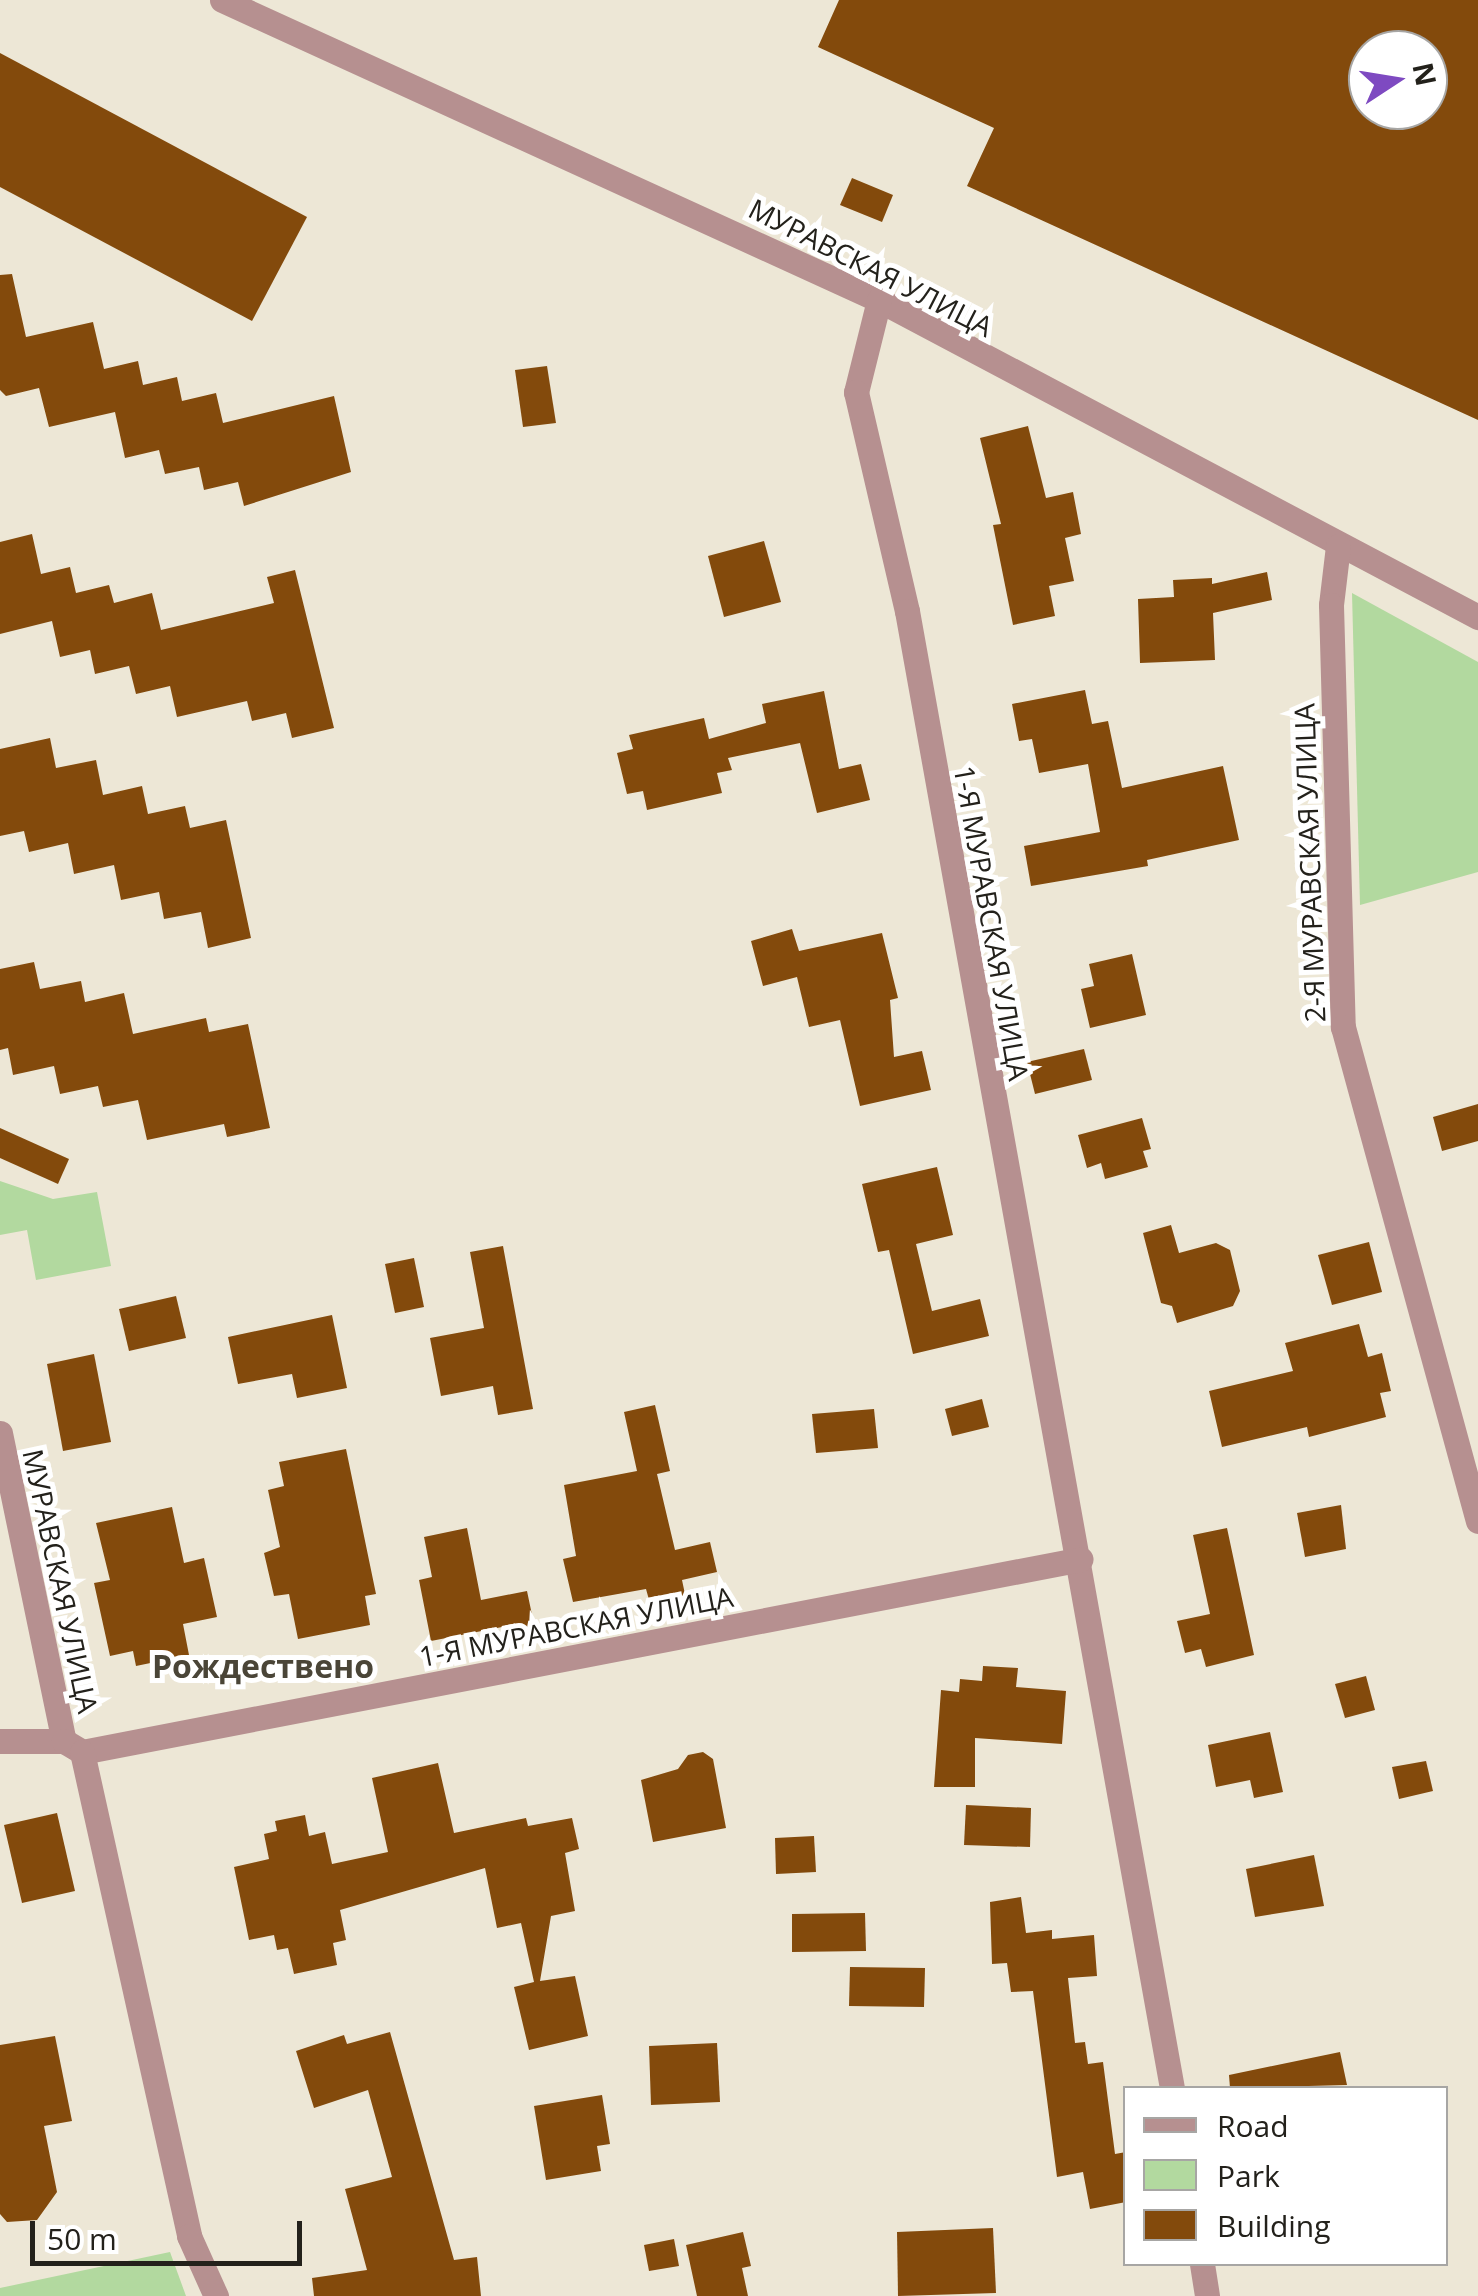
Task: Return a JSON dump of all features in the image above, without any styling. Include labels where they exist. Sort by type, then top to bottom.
[{"type":"street","name":"МУРАВСКАЯ УЛИЦА","points":[[222,0],[878,300],[1478,617]]},
{"type":"street","name":"1-Я МУРАВСКАЯ УЛИЦА","points":[[878,300],[856,392],[907,611],[1081,1559],[1172,2086]]},
{"type":"street","name":"2-Я МУРАВСКАЯ УЛИЦА","points":[[1338,546],[1331,605],[1343,1027],[1478,1521]]},
{"type":"street","name":"МУРАВСКАЯ УЛИЦА","points":[[0,1433],[73,1746]]},
{"type":"street","name":"1-Я МУРАВСКАЯ УЛИЦА","points":[[0,1741],[73,1746],[1081,1559]]},
{"type":"street","points":[[73,1746],[189,2236],[216,2296]]},
{"type":"street","points":[[1202,2266],[1207,2296]]},
{"type":"green space","points":[[1352,593],[1478,662],[1478,872],[1360,905]]},
{"type":"green space","points":[[0,1181],[53,1199],[97,1192],[111,1266],[36,1280],[27,1230],[0,1235]]},
{"type":"green space","points":[[170,2252],[186,2296],[0,2296],[0,2288]]},
{"type":"building","points":[[839,0],[1478,0],[1478,420],[967,186],[994,128],[818,47]]},
{"type":"building","points":[[0,53],[307,217],[252,321],[0,187]]},
{"type":"building","points":[[852,178],[893,195],[882,222],[840,205]]},
{"type":"building","points":[[12,274],[26,337],[93,322],[104,369],[138,361],[143,385],[177,377],[182,401],[216,393],[223,423],[334,396],[351,472],[244,506],[238,482],[204,490],[199,467],[165,474],[159,450],[125,458],[115,412],[49,427],[39,388],[6,396],[0,390],[0,275]]},
{"type":"building","points":[[547,366],[556,423],[523,427],[515,370]]},
{"type":"building","points":[[1028,426],[1046,498],[1073,492],[1081,534],[1065,538],[1074,581],[1049,586],[1055,616],[1013,625],[993,525],[1001,524],[980,438]]},
{"type":"building","points":[[32,534],[41,574],[70,567],[76,593],[109,585],[114,603],[152,593],[161,630],[274,603],[267,577],[295,570],[334,728],[292,738],[286,713],[252,721],[247,701],[177,717],[170,686],[136,694],[129,666],[95,674],[90,650],[60,657],[52,621],[0,634],[0,542]]},
{"type":"building","points":[[764,541],[781,602],[724,617],[708,556]]},
{"type":"building","points":[[1267,572],[1272,600],[1213,613],[1215,660],[1140,663],[1138,599],[1174,597],[1173,580],[1212,578],[1212,584]]},
{"type":"building","points":[[1085,690],[1092,724],[1108,721],[1122,788],[1223,766],[1239,840],[1147,860],[1148,866],[1031,886],[1024,846],[1100,832],[1088,764],[1039,773],[1032,739],[1019,741],[1012,704]]},
{"type":"building","points":[[824,691],[839,769],[861,764],[870,800],[817,813],[800,743],[728,758],[732,770],[717,773],[722,793],[647,810],[643,791],[627,794],[617,753],[633,749],[629,735],[704,718],[709,739],[766,723],[762,704]]},
{"type":"building","points":[[50,738],[56,768],[96,760],[103,795],[142,786],[148,814],[185,806],[190,828],[226,820],[251,938],[208,948],[201,912],[164,919],[159,892],[121,900],[114,865],[74,874],[68,843],[29,852],[24,831],[0,836],[0,749]]},
{"type":"building","points":[[792,929],[799,951],[882,933],[898,998],[890,1000],[894,1057],[922,1051],[931,1090],[860,1106],[840,1020],[809,1027],[797,977],[763,986],[751,941]]},
{"type":"building","points":[[1132,954],[1146,1015],[1090,1028],[1081,989],[1094,986],[1089,964]]},
{"type":"building","points":[[34,962],[40,989],[81,981],[85,1002],[124,993],[133,1034],[206,1018],[209,1032],[248,1024],[270,1128],[227,1137],[224,1124],[147,1140],[138,1100],[103,1107],[98,1086],[60,1094],[54,1066],[13,1075],[8,1048],[0,1050],[0,969]]},
{"type":"building","points":[[1084,1049],[1092,1080],[1035,1094],[1027,1062]]},
{"type":"building","points":[[1478,1104],[1478,1141],[1442,1151],[1433,1117]]},
{"type":"building","points":[[1142,1118],[1151,1149],[1143,1151],[1148,1167],[1105,1179],[1101,1163],[1087,1168],[1078,1135]]},
{"type":"building","points":[[0,1128],[69,1159],[58,1184],[0,1158]]},
{"type":"building","points":[[937,1167],[953,1235],[916,1244],[932,1311],[980,1299],[989,1336],[913,1354],[889,1250],[878,1252],[862,1184]]},
{"type":"building","points":[[1171,1225],[1179,1253],[1216,1243],[1230,1250],[1240,1291],[1233,1306],[1177,1323],[1172,1306],[1161,1303],[1143,1233]]},
{"type":"building","points":[[1369,1242],[1382,1292],[1332,1305],[1318,1255]]},
{"type":"building","points":[[503,1246],[533,1409],[498,1415],[493,1386],[441,1396],[430,1338],[484,1328],[470,1252]]},
{"type":"building","points":[[414,1258],[424,1307],[395,1313],[385,1264]]},
{"type":"building","points":[[176,1296],[186,1338],[129,1351],[119,1309]]},
{"type":"building","points":[[332,1315],[347,1388],[297,1398],[292,1374],[238,1384],[228,1337]]},
{"type":"building","points":[[1359,1324],[1368,1357],[1382,1353],[1391,1391],[1380,1393],[1386,1417],[1309,1437],[1307,1427],[1222,1447],[1209,1391],[1293,1371],[1285,1343]]},
{"type":"building","points":[[94,1354],[111,1442],[63,1451],[47,1364]]},
{"type":"building","points":[[982,1399],[989,1427],[952,1436],[945,1409]]},
{"type":"building","points":[[655,1405],[670,1471],[657,1474],[675,1550],[710,1542],[717,1572],[682,1580],[686,1599],[651,1607],[646,1589],[573,1602],[563,1559],[576,1556],[564,1485],[637,1471],[624,1412]]},
{"type":"building","points":[[874,1409],[878,1448],[816,1453],[812,1414]]},
{"type":"building","points":[[346,1449],[376,1594],[365,1596],[370,1625],[298,1639],[289,1594],[274,1596],[264,1553],[280,1547],[268,1490],[284,1486],[279,1462]]},
{"type":"building","points":[[1341,1505],[1346,1549],[1305,1557],[1297,1513]]},
{"type":"building","points":[[172,1507],[184,1563],[204,1558],[217,1617],[183,1624],[189,1655],[136,1666],[133,1651],[110,1656],[94,1583],[110,1580],[96,1523]]},
{"type":"building","points":[[467,1528],[481,1600],[527,1591],[536,1634],[505,1640],[502,1627],[431,1641],[419,1580],[432,1577],[424,1537]]},
{"type":"building","points":[[1227,1528],[1254,1655],[1206,1667],[1201,1649],[1185,1653],[1177,1621],[1210,1614],[1193,1535]]},
{"type":"building","points":[[983,1666],[1018,1668],[1016,1687],[1066,1691],[1062,1744],[975,1738],[975,1787],[934,1787],[941,1690],[959,1692],[960,1679],[982,1681]]},
{"type":"building","points":[[1366,1676],[1375,1710],[1345,1718],[1335,1684]]},
{"type":"building","points":[[1270,1732],[1283,1792],[1254,1798],[1250,1780],[1216,1787],[1208,1745]]},
{"type":"building","points":[[703,1752],[713,1759],[726,1828],[653,1842],[641,1780],[678,1769],[688,1755]]},
{"type":"building","points":[[1426,1761],[1433,1791],[1399,1799],[1392,1767]]},
{"type":"building","points":[[438,1763],[454,1833],[526,1818],[528,1826],[572,1818],[579,1849],[565,1853],[575,1911],[551,1916],[540,1981],[575,1976],[588,2036],[529,2050],[514,1987],[534,1982],[521,1923],[497,1928],[485,1868],[340,1910],[346,1940],[333,1943],[337,1965],[294,1974],[288,1948],[277,1950],[274,1935],[249,1940],[234,1867],[269,1859],[264,1834],[277,1831],[275,1821],[305,1815],[309,1836],[325,1832],[332,1864],[388,1852],[372,1778]]},
{"type":"building","points":[[966,1805],[1031,1808],[1030,1847],[964,1845]]},
{"type":"building","points":[[57,1813],[75,1891],[22,1903],[4,1825]]},
{"type":"building","points":[[814,1836],[816,1872],[776,1874],[775,1838]]},
{"type":"building","points":[[1314,1855],[1324,1906],[1255,1917],[1246,1869]]},
{"type":"building","points":[[1021,1897],[1026,1933],[1052,1930],[1052,1939],[1094,1935],[1097,1976],[1068,1978],[1075,2043],[1085,2042],[1088,2064],[1103,2062],[1115,2154],[1123,2153],[1123,2203],[1090,2209],[1083,2172],[1057,2177],[1033,1991],[1011,1992],[1007,1963],[992,1964],[990,1902]]},
{"type":"building","points":[[865,1913],[866,1951],[792,1952],[792,1914]]},
{"type":"building","points":[[850,1967],[925,1968],[924,2007],[849,2006]]},
{"type":"building","points":[[390,2032],[454,2260],[477,2257],[481,2296],[314,2296],[312,2278],[367,2270],[345,2189],[392,2177],[368,2090],[314,2108],[296,2051],[344,2035],[347,2044]]},
{"type":"building","points":[[55,2036],[72,2121],[44,2126],[57,2192],[37,2220],[7,2222],[0,2214],[0,2045]]},
{"type":"building","points":[[717,2043],[720,2102],[651,2105],[649,2046]]},
{"type":"building","points":[[1340,2052],[1347,2085],[1230,2086],[1229,2075]]},
{"type":"building","points":[[602,2095],[610,2144],[597,2146],[601,2171],[546,2180],[534,2106]]},
{"type":"building","points":[[993,2228],[996,2293],[898,2296],[897,2232]]},
{"type":"building","points":[[743,2232],[751,2266],[742,2268],[748,2296],[697,2296],[686,2245]]},
{"type":"building","points":[[674,2239],[679,2266],[649,2271],[644,2245]]},
{"type":"district","name":"Рождествено","points":[[263,1666]]}]
